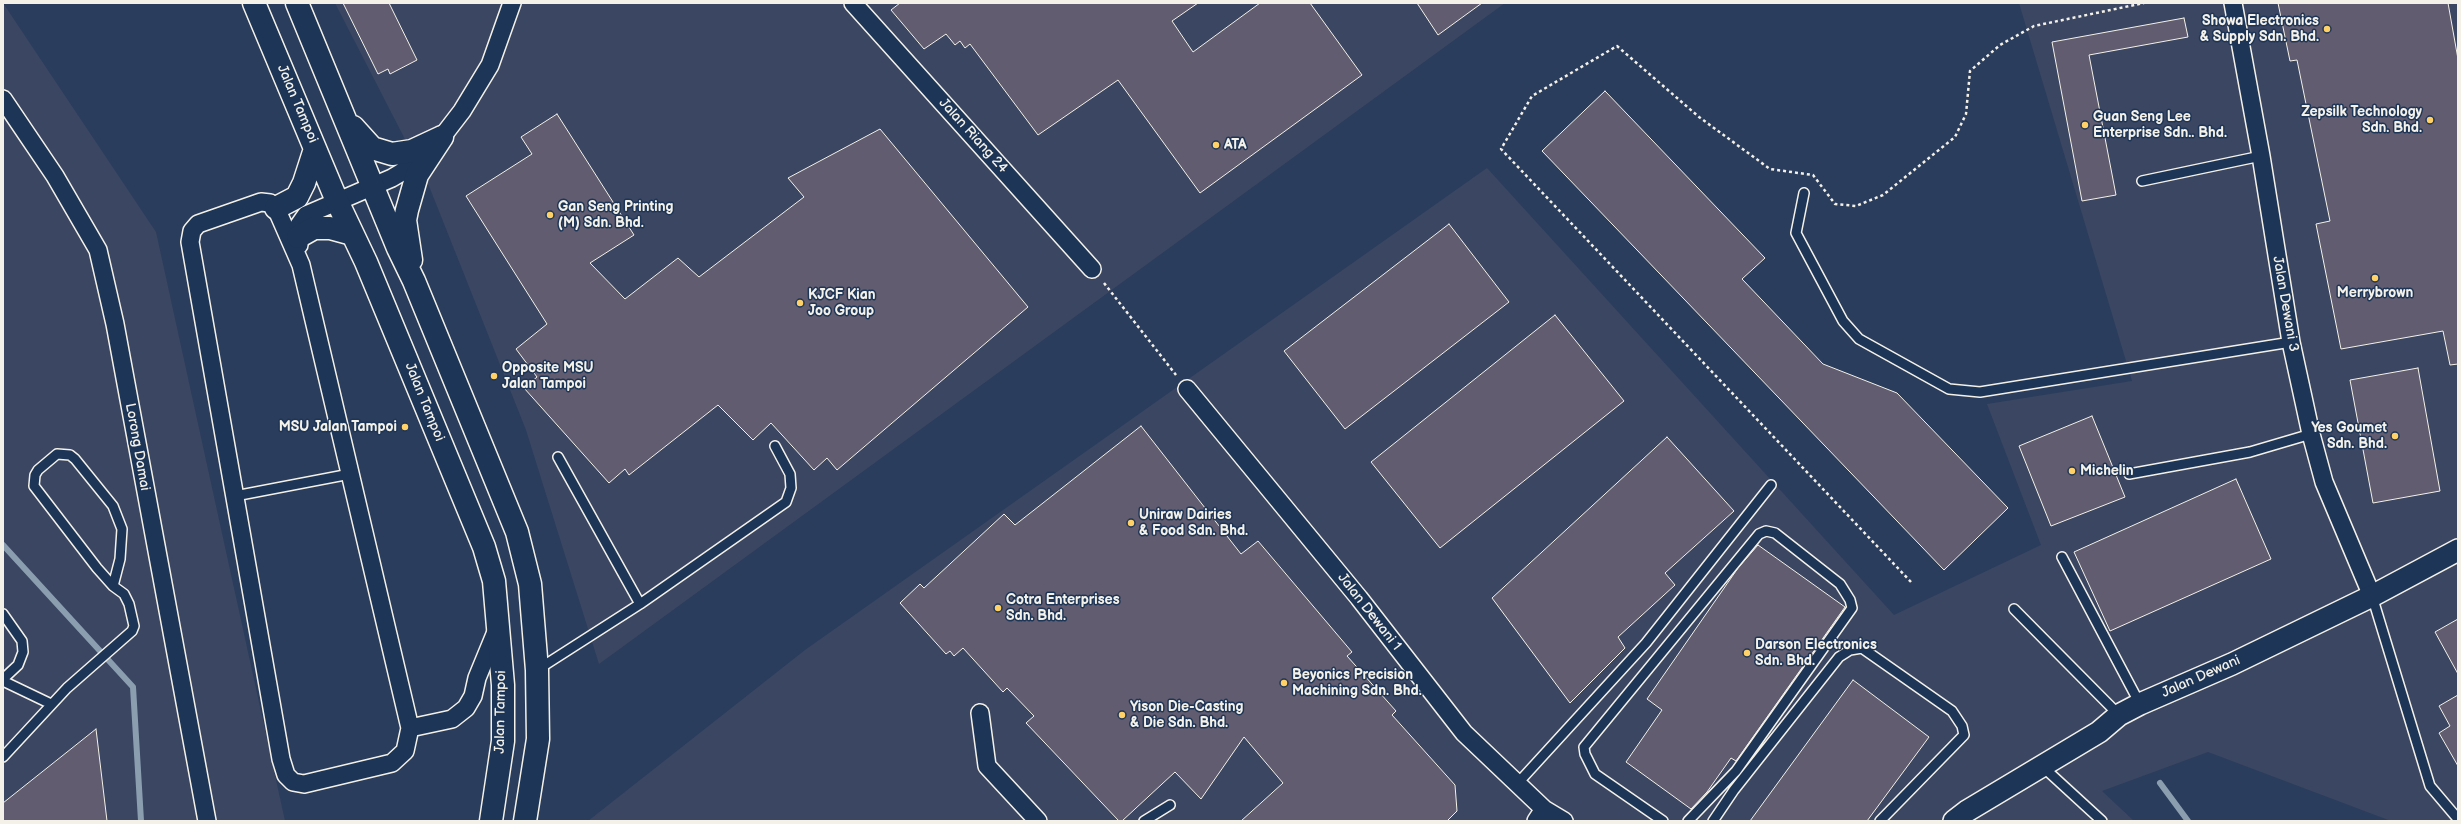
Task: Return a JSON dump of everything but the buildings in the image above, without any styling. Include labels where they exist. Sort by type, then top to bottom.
[{"type":"main road","name":"Jalan Tampoi","points":[[254,3],[337,201],[366,262],[484,546],[494,581],[500,623],[503,685],[503,741],[491,821]]},
{"type":"main road","points":[[297,3],[372,187],[414,281],[517,532],[530,584],[537,670],[538,739],[525,821]]},
{"type":"main road","points":[[345,119],[372,148],[392,154],[412,151],[442,137]]},
{"type":"main road","points":[[414,281],[405,220],[406,210],[417,175],[442,137]]},
{"type":"main road","points":[[276,208],[297,197],[304,183],[315,149]]},
{"type":"main road","points":[[298,237],[314,228],[330,228],[352,234]]},
{"type":"street","points":[[300,265],[276,208],[270,203],[261,202],[198,224],[192,231],[190,242],[286,776],[293,782],[304,784],[392,764],[405,751],[410,728],[300,265],[298,237],[299,225],[306,214],[372,187],[402,172],[442,137],[462,111],[490,64],[512,3]]},
{"type":"street","name":"Jalan Riang 24","points":[[853,3],[1092,268]]},
{"type":"street","name":"Jalan Dewani 3","points":[[2233,3],[2261,156],[2290,342],[2311,434],[2324,482],[2372,596]]},
{"type":"street","name":"Lorong Damai","points":[[3,99],[55,176],[98,250],[115,324],[208,821]]},
{"type":"street","name":"Jalan Dewani 1","points":[[1187,389],[1359,598],[1464,733],[1517,784],[1540,815],[1564,821]]},
{"type":"street","name":"Jalan Dewani","points":[[1954,821],[1967,810],[2100,732],[2119,715],[2140,704],[2232,664],[2372,596],[2458,550]]},
{"type":"street","points":[[410,728],[452,719],[466,708],[473,696],[477,678],[500,623]]},
{"type":"street","points":[[980,713],[987,766],[1038,821]]},
{"type":"lane","points":[[2142,182],[2261,156]]},
{"type":"lane","points":[[1804,193],[1796,233],[1843,321],[1859,339],[1949,389],[1980,392],[2290,342]]},
{"type":"lane","points":[[2129,474],[2250,452],[2311,434]]},
{"type":"lane","points":[[537,670],[640,604],[786,502],[791,488],[790,474],[775,446]]},
{"type":"lane","points":[[3,757],[67,688],[132,631],[134,626],[129,604],[124,594],[113,586],[34,486],[35,475],[38,470],[57,454],[70,454],[113,506],[122,529],[120,559],[113,586]]},
{"type":"lane","points":[[558,457],[640,604]]},
{"type":"lane","points":[[235,496],[350,474]]},
{"type":"lane","points":[[1517,784],[1646,643],[1771,486]]},
{"type":"lane","points":[[1664,821],[1594,774],[1584,754],[1584,747],[1759,534],[1766,531],[1776,533],[1840,584],[1850,600],[1852,608],[1736,771],[1688,821]]},
{"type":"lane","points":[[2062,557],[2140,704]]},
{"type":"lane","points":[[2372,596],[2430,786],[2458,819]]},
{"type":"lane","points":[[2014,609],[2119,715]]},
{"type":"lane","points":[[3,614],[22,641],[23,652],[18,665],[3,680],[52,704]]},
{"type":"lane","points":[[1713,821],[1734,790],[1839,658],[1850,650],[1862,648],[1952,711],[1962,726],[1964,735],[1880,821]]},
{"type":"lane","points":[[2042,766],[2102,821]]},
{"type":"lane","points":[[1144,821],[1170,805]]},
{"type":"path","points":[[1911,582],[1501,149],[1532,96],[1616,46],[1699,117],[1770,169],[1813,175],[1835,204],[1856,206],[1883,195],[1955,137],[1966,114],[1970,71],[2000,45],[2034,26],[2144,3]]},
{"type":"path","points":[[1092,268],[1187,389]]},
{"type":"shaded area","points":[[3,3],[156,232],[285,821],[3,821]]},
{"type":"shaded area","points":[[335,3],[1505,3],[599,664],[526,430],[429,186]]},
{"type":"shaded area","points":[[2019,3],[2458,3],[2458,821],[2391,821],[2208,752],[2102,791],[2134,821],[588,821],[805,650],[1487,168],[1894,615],[2041,545],[1987,404],[2132,381]]},
{"type":"waterway","points":[[3,545],[133,687],[141,821]]},
{"type":"waterway","points":[[2160,783],[2188,821]]},
{"type":"place","name":"Showa Electronics & Supply Sdn. Bhd.","points":[[2327,29]]},
{"type":"place","name":"Zepsilk Technology Sdn. Bhd.","points":[[2430,120]]},
{"type":"place","name":"Guan Seng Lee Enterprise Sdn.. Bhd.","points":[[2085,125]]},
{"type":"place","name":"ATA","points":[[1216,145]]},
{"type":"place","name":"Gan Seng Printing (M) Sdn. Bhd.","points":[[550,215]]},
{"type":"place","name":"Merrybrown","points":[[2375,278]]},
{"type":"place","name":"KJCF Kian Joo Group","points":[[800,303]]},
{"type":"place","name":"Opposite MSU Jalan Tampoi","points":[[494,376]]},
{"type":"place","name":"MSU Jalan Tampoi","points":[[405,427]]},
{"type":"place","name":"Yes Goumet Sdn. Bhd.","points":[[2395,436]]},
{"type":"place","name":"Michelin","points":[[2072,471]]},
{"type":"place","name":"Uniraw Dairies & Food Sdn. Bhd.","points":[[1131,523]]},
{"type":"place","name":"Cotra Enterprises Sdn. Bhd.","points":[[998,608]]},
{"type":"place","name":"Darson Electronics Sdn. Bhd.","points":[[1747,653]]},
{"type":"place","name":"Beyonics Precision Machining Sdn. Bhd.","points":[[1284,683]]},
{"type":"place","name":"Yison Die-Casting & Die Sdn. Bhd.","points":[[1122,715]]}]
